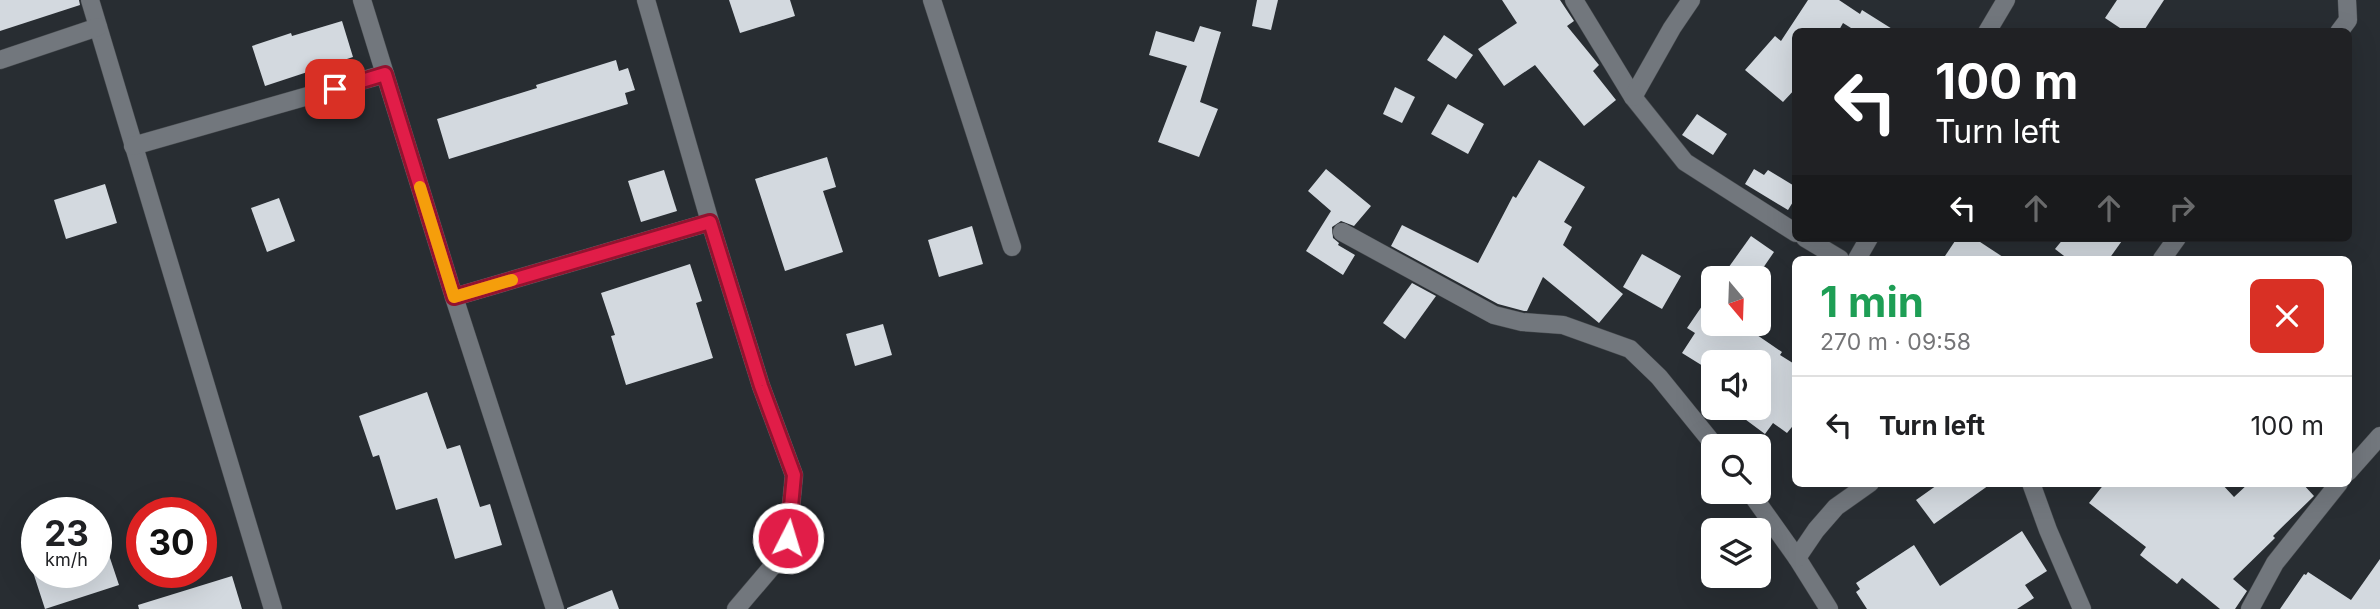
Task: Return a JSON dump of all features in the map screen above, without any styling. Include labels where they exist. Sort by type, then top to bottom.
[{"type":"street","points":[[90,0],[273,609]]},
{"type":"street","points":[[362,0],[555,609]]},
{"type":"street","points":[[646,0],[761,386],[794,475],[788,538],[771,568],[736,609]]},
{"type":"street","points":[[932,0],[1012,247]]},
{"type":"street","points":[[1574,0],[1633,97],[1685,162],[1792,230]]},
{"type":"street","points":[[1633,97],[1691,0]]},
{"type":"street","points":[[1989,28],[2006,0]]},
{"type":"street","points":[[2342,28],[2348,20],[2347,0]]},
{"type":"street","points":[[0,61],[98,27]]},
{"type":"street","points":[[133,146],[385,74]]},
{"type":"street","points":[[454,297],[710,222]]},
{"type":"street","points":[[1342,232],[1494,315],[1522,322],[1563,325],[1630,349],[1658,377],[1705,434]]},
{"type":"street","points":[[1812,242],[1835,256]]},
{"type":"street","points":[[2352,468],[2380,436]]},
{"type":"street","points":[[1797,558],[1836,507],[1864,487]]},
{"type":"street","points":[[2032,487],[2082,609]]},
{"type":"street","points":[[2250,609],[2275,564],[2336,487]]},
{"type":"street","points":[[1759,504],[1829,609]]},
{"type":"building","points":[[0,0],[79,0],[80,5],[0,31]]},
{"type":"building","points":[[729,0],[790,0],[795,16],[740,33]]},
{"type":"building","points":[[1257,0],[1278,0],[1271,30],[1252,26]]},
{"type":"building","points":[[1502,0],[1560,0],[1574,21],[1567,26],[1599,65],[1593,71],[1616,100],[1584,126],[1535,65],[1504,86],[1478,49],[1517,23]]},
{"type":"building","points":[[1808,0],[1839,0],[1860,14],[1862,10],[1891,28],[1851,28],[1843,23],[1840,28],[1792,28],[1792,92],[1783,102],[1745,70],[1775,36],[1781,41]]},
{"type":"building","points":[[2117,0],[2164,0],[2146,28],[2120,28],[2105,18]]},
{"type":"building","points":[[342,21],[353,57],[265,86],[252,46]]},
{"type":"building","points":[[1200,26],[1221,32],[1200,102],[1218,109],[1199,157],[1158,142],[1187,66],[1149,55],[1156,31],[1194,42]]},
{"type":"building","points":[[1444,35],[1473,55],[1456,79],[1427,60]]},
{"type":"building","points":[[616,60],[619,71],[628,68],[635,90],[625,93],[628,104],[449,159],[437,119]]},
{"type":"building","points":[[1395,87],[1415,97],[1402,123],[1383,114]]},
{"type":"building","points":[[1448,104],[1484,124],[1468,154],[1431,134]]},
{"type":"building","points":[[1697,114],[1727,134],[1713,155],[1682,135]]},
{"type":"building","points":[[827,157],[836,187],[823,191],[843,252],[785,271],[755,179]]},
{"type":"building","points":[[1539,160],[1585,187],[1564,222],[1572,227],[1563,245],[1623,294],[1599,323],[1543,277],[1527,311],[1524,311],[1498,304],[1391,246],[1402,225],[1478,263],[1513,196],[1516,198]]},
{"type":"building","points":[[1326,169],[1371,206],[1354,226],[1341,221],[1332,227],[1333,238],[1338,245],[1355,255],[1343,275],[1306,251],[1331,211],[1308,191]]},
{"type":"building","points":[[1754,169],[1764,175],[1768,170],[1792,185],[1792,204],[1788,210],[1745,184]]},
{"type":"building","points":[[664,170],[677,211],[641,222],[628,181]]},
{"type":"building","points":[[105,184],[117,223],[66,239],[54,200]]},
{"type":"building","points":[[279,198],[295,241],[267,252],[251,208]]},
{"type":"building","points":[[972,226],[983,264],[939,277],[928,240]]},
{"type":"building","points":[[1751,236],[1774,252],[1764,266],[1730,266]]},
{"type":"building","points":[[1954,242],[1980,242],[2001,256],[1945,256]]},
{"type":"building","points":[[2061,242],[2121,242],[2111,256],[2064,256],[2055,249]]},
{"type":"building","points":[[1642,254],[1681,276],[1662,309],[1623,287]]},
{"type":"building","points":[[690,264],[702,301],[696,303],[713,358],[626,385],[611,336],[615,335],[601,293]]},
{"type":"building","points":[[1412,283],[1436,296],[1405,339],[1383,323]]},
{"type":"building","points":[[1701,308],[1701,336],[1759,336],[1792,362],[1792,427],[1787,433],[1773,423],[1765,434],[1746,420],[1771,420],[1771,350],[1701,350],[1701,365],[1682,353],[1695,333],[1687,328]]},
{"type":"building","points":[[883,324],[892,355],[855,366],[846,334]]},
{"type":"building","points":[[427,392],[447,449],[460,445],[480,507],[490,504],[502,545],[455,559],[437,498],[396,510],[379,455],[373,457],[359,416]]},
{"type":"building","points":[[1934,487],[1986,487],[1934,524],[1916,500]]},
{"type":"building","points":[[2102,487],[2225,487],[2234,497],[2245,487],[2306,487],[2314,496],[2233,579],[2247,591],[2235,609],[2220,609],[2182,578],[2177,584],[2140,555],[2146,547],[2089,503]]},
{"type":"building","points":[[2022,531],[2047,571],[2025,585],[2034,598],[2017,609],[1867,609],[1856,592],[1860,589],[1856,583],[1914,545],[1940,586]]},
{"type":"building","points":[[2380,559],[2380,609],[2280,609],[2308,572],[2351,600]]},
{"type":"building","points":[[112,564],[119,585],[112,587]]},
{"type":"building","points":[[232,576],[242,609],[139,609],[138,605],[193,588],[217,588],[217,581]]},
{"type":"building","points":[[38,588],[110,588],[45,609]]},
{"type":"building","points":[[612,590],[619,609],[567,609],[567,608]]},
{"type":"slow traffic","points":[[420,187],[454,297],[512,280]]},
{"type":"route","points":[[335,89],[385,74],[454,297],[710,222],[761,386],[794,475],[788,538]]}]
